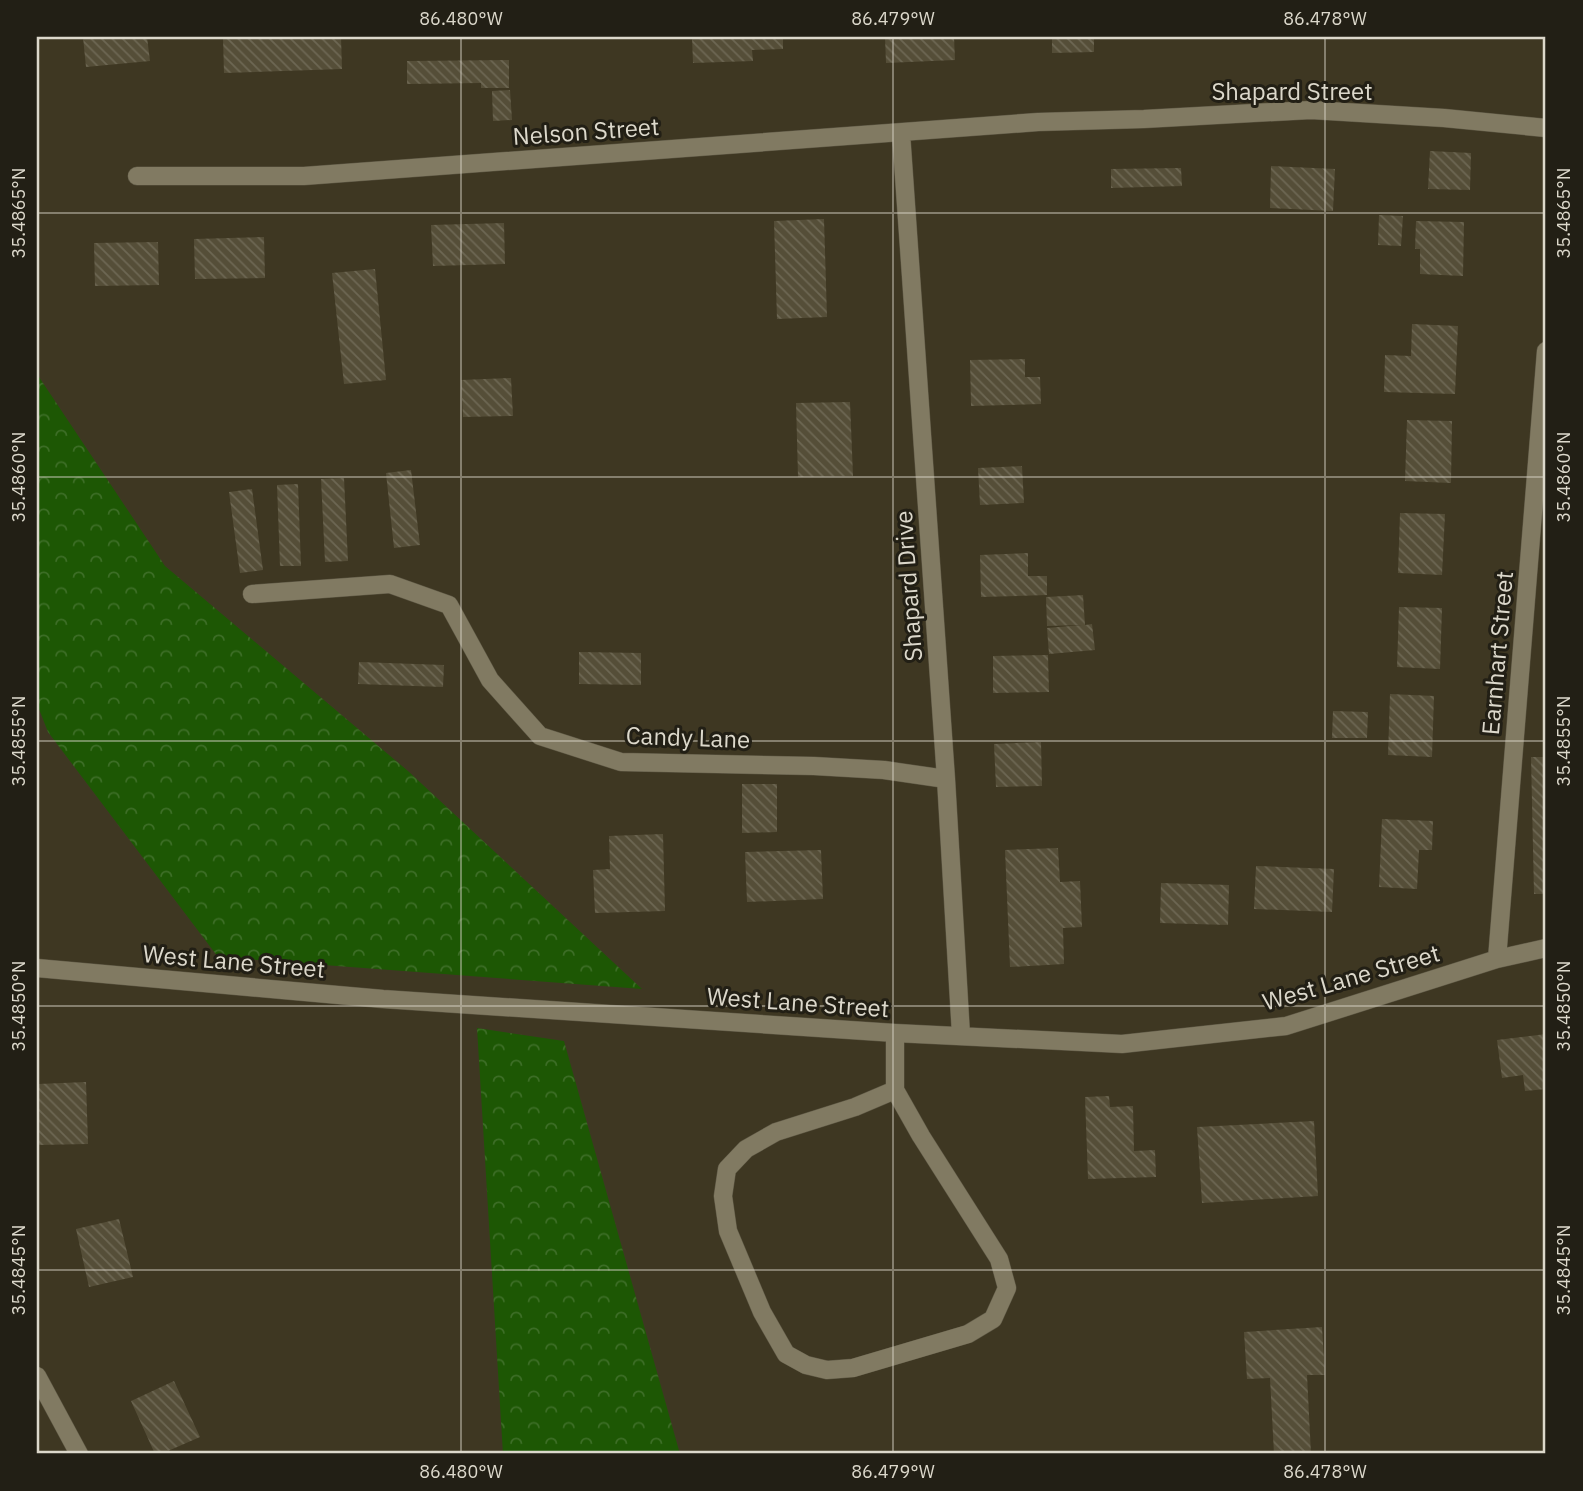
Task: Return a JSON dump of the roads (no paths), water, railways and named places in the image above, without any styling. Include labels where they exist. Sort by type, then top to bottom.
[{"type":"street","name":"Shapard Street","points":[[1038,122],[1311,110],[1444,118],[1546,128]]},
{"type":"street","name":"Nelson Street","points":[[137,176],[304,176],[1038,122]]},
{"type":"street","name":"Shapard Drive","points":[[901,133],[961,1035]]},
{"type":"street","name":"Earnhart Street","points":[[1497,959],[1546,351]]},
{"type":"street","name":"Candy Lane","points":[[252,594],[390,584],[449,605],[490,680],[540,736],[621,762],[814,766],[884,770],[946,779]]},
{"type":"street","name":"West Lane Street","points":[[37,968],[397,1000],[895,1033],[1122,1044],[1286,1026],[1497,959],[1546,948]]},
{"type":"street","points":[[895,1033],[895,1090],[999,1259],[1007,1288],[993,1319],[968,1334],[853,1368],[828,1370],[806,1366],[786,1354],[762,1312],[728,1231],[723,1196],[727,1169],[746,1149],[776,1132],[855,1107],[895,1090]]},
{"type":"street","points":[[38,1382],[79,1454]]}]
